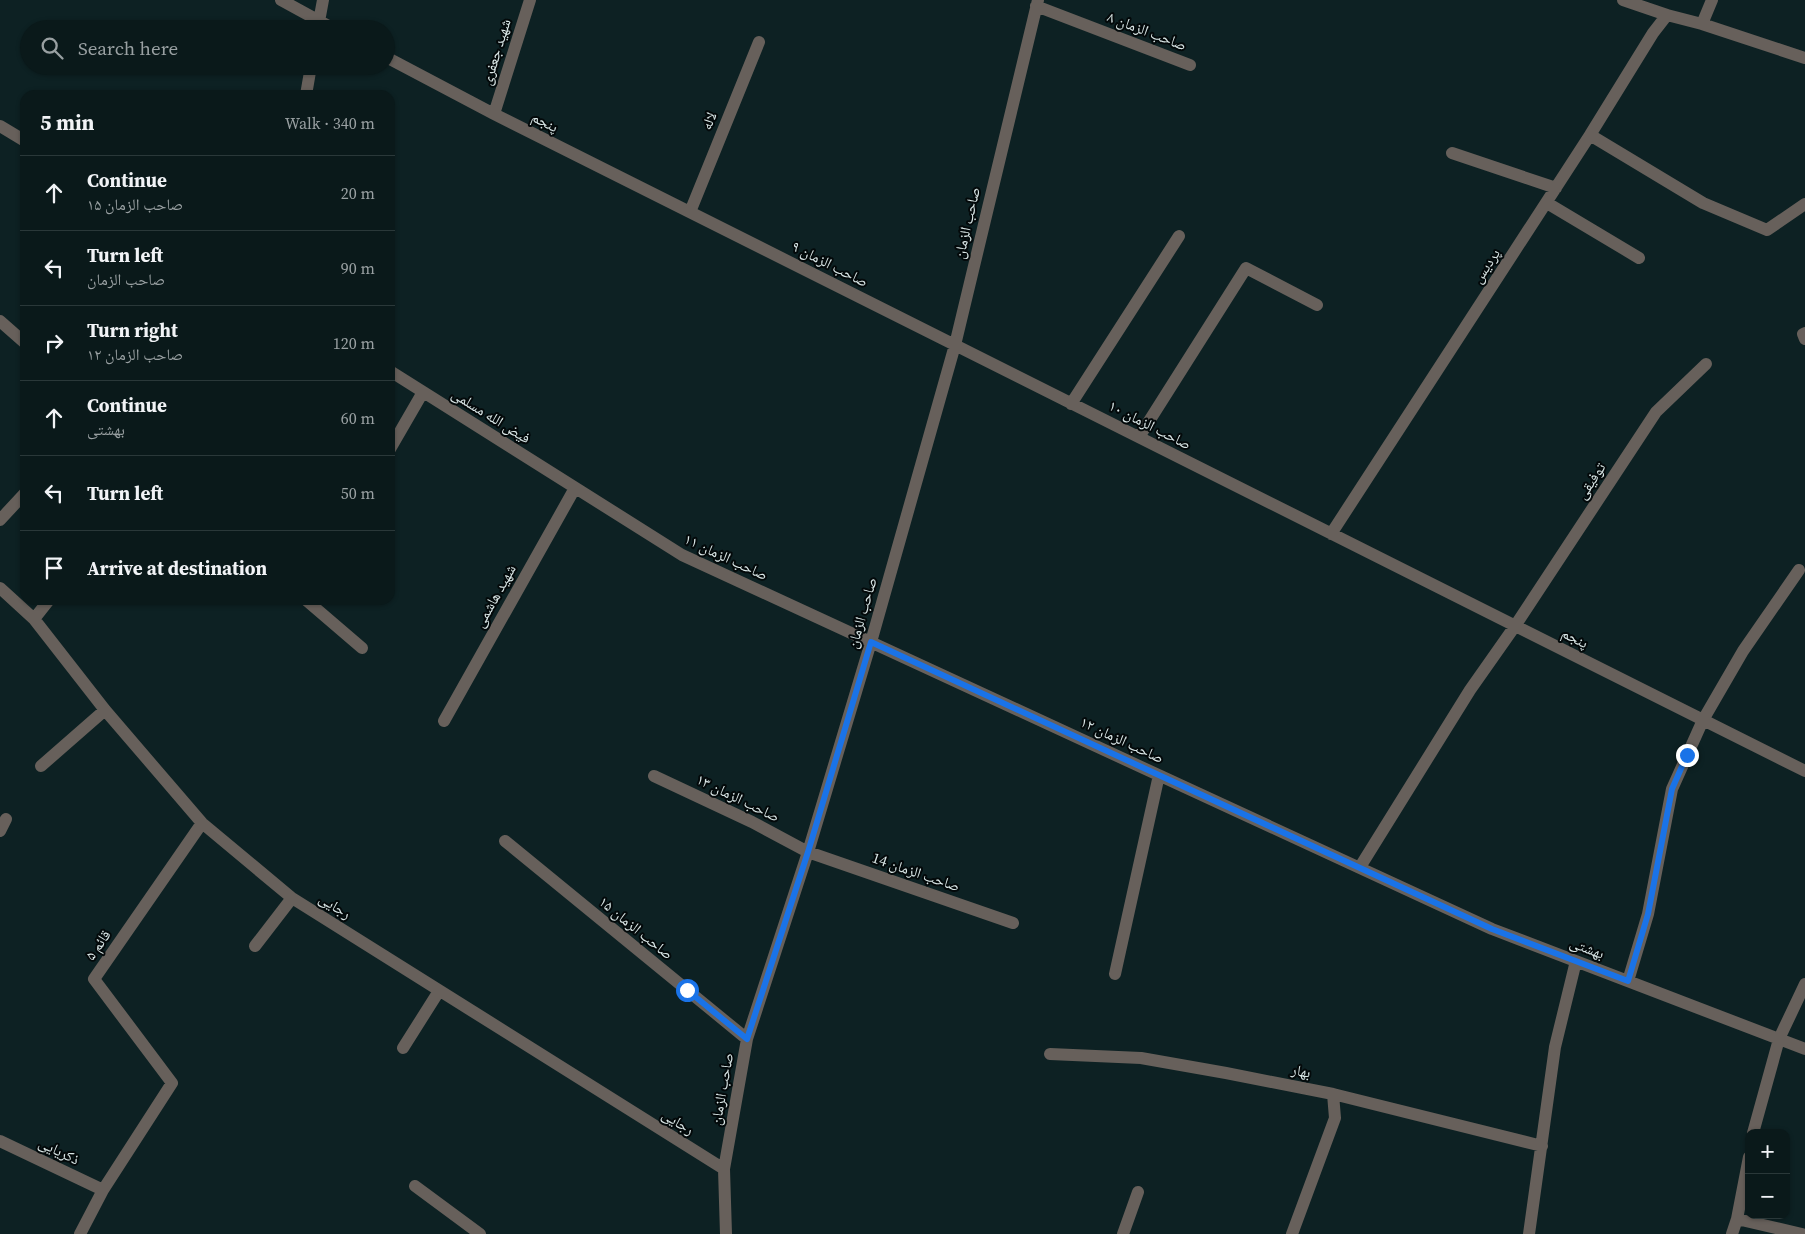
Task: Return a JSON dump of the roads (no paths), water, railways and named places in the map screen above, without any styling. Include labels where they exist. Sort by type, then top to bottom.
[{"type":"street","points":[[281,0],[311,20]]},
{"type":"street","points":[[319,20],[323,0]]},
{"type":"street","name":"شهید جعفری","points":[[494,114],[530,0]]},
{"type":"street","points":[[1624,0],[1805,58]]},
{"type":"street","points":[[1702,24],[1712,0]]},
{"type":"street","name":"صاحب الزمان ۸","points":[[1037,3],[1190,65]]},
{"type":"street","name":"صاحب الزمان","points":[[726,1234],[724,1170],[747,1039],[808,852],[871,642],[955,345],[1037,3]]},
{"type":"street","name":"پردیس","points":[[1331,534],[1556,188],[1653,33],[1667,15]]},
{"type":"street","name":"لاله","points":[[690,212],[759,42]]},
{"type":"street","name":"پنجم","points":[[395,62],[494,114],[690,212]]},
{"type":"street","points":[[307,90],[309,75]]},
{"type":"street","points":[[0,126],[20,139]]},
{"type":"street","points":[[1590,135],[1703,203],[1767,230],[1805,204]]},
{"type":"street","points":[[1452,153],[1556,188]]},
{"type":"street","points":[[1547,202],[1639,258]]},
{"type":"street","name":"صاحب الزمان ۹","points":[[690,212],[955,345]]},
{"type":"street","points":[[1072,404],[1178,236]]},
{"type":"street","points":[[1138,438],[1246,268],[1316,305]]},
{"type":"street","points":[[0,321],[20,339]]},
{"type":"street","points":[[1805,333],[1803,334],[1805,339]]},
{"type":"street","name":"صاحب الزمان ۱۰","points":[[955,345],[1331,534]]},
{"type":"street","name":"توفیقی","points":[[1360,868],[1470,690],[1515,626],[1656,412],[1706,364]]},
{"type":"street","name":"فیض الله مسلمی","points":[[395,374],[575,488]]},
{"type":"street","points":[[395,441],[424,392]]},
{"type":"street","name":"صاحب الزمان ۱۱","points":[[575,488],[682,555],[871,642]]},
{"type":"street","name":"شهید هاشمی","points":[[444,721],[575,488]]},
{"type":"street","points":[[0,520],[20,498]]},
{"type":"street","name":"پنجم","points":[[1331,534],[1805,772]]},
{"type":"street","points":[[1628,981],[1648,914],[1672,789],[1703,720],[1744,651],[1799,570]]},
{"type":"street","name":"رجایی","points":[[0,588],[34,618],[105,710],[202,823],[292,898],[724,1170]]},
{"type":"street","points":[[34,618],[45,605]]},
{"type":"street","points":[[312,605],[362,648]]},
{"type":"street","name":"صاحب الزمان ۱۲","points":[[871,642],[1360,868]]},
{"type":"street","points":[[41,766],[105,710]]},
{"type":"street","points":[[1115,974],[1159,775]]},
{"type":"street","name":"صاحب الزمان ۱۳","points":[[654,776],[752,822],[808,852]]},
{"type":"street","points":[[0,831],[6,819]]},
{"type":"street","name":"قائم ۵","points":[[103,1190],[172,1083],[94,979],[202,823]]},
{"type":"street","name":"صاحب الزمان ۱۵","points":[[505,841],[747,1039]]},
{"type":"street","name":"صاحب الزمان 14","points":[[808,852],[1013,923]]},
{"type":"street","name":"بهشتی","points":[[1360,868],[1492,929],[1805,1049]]},
{"type":"street","points":[[255,946],[292,898]]},
{"type":"street","points":[[1528,1234],[1555,1047],[1576,961]]},
{"type":"street","points":[[1754,1129],[1780,1040],[1805,984]]},
{"type":"street","points":[[403,1048],[439,991]]},
{"type":"street","name":"بهار","points":[[1050,1054],[1141,1058],[1333,1094],[1542,1146]]},
{"type":"street","points":[[1292,1234],[1335,1118],[1333,1094]]},
{"type":"street","name":"ذکریایی","points":[[0,1140],[103,1190]]},
{"type":"street","points":[[1732,1234],[1737,1219],[1746,1174]]},
{"type":"street","points":[[415,1186],[480,1234]]},
{"type":"street","points":[[80,1234],[103,1190]]},
{"type":"street","points":[[1122,1234],[1138,1192]]},
{"type":"street","points":[[1737,1219],[1802,1234]]}]
